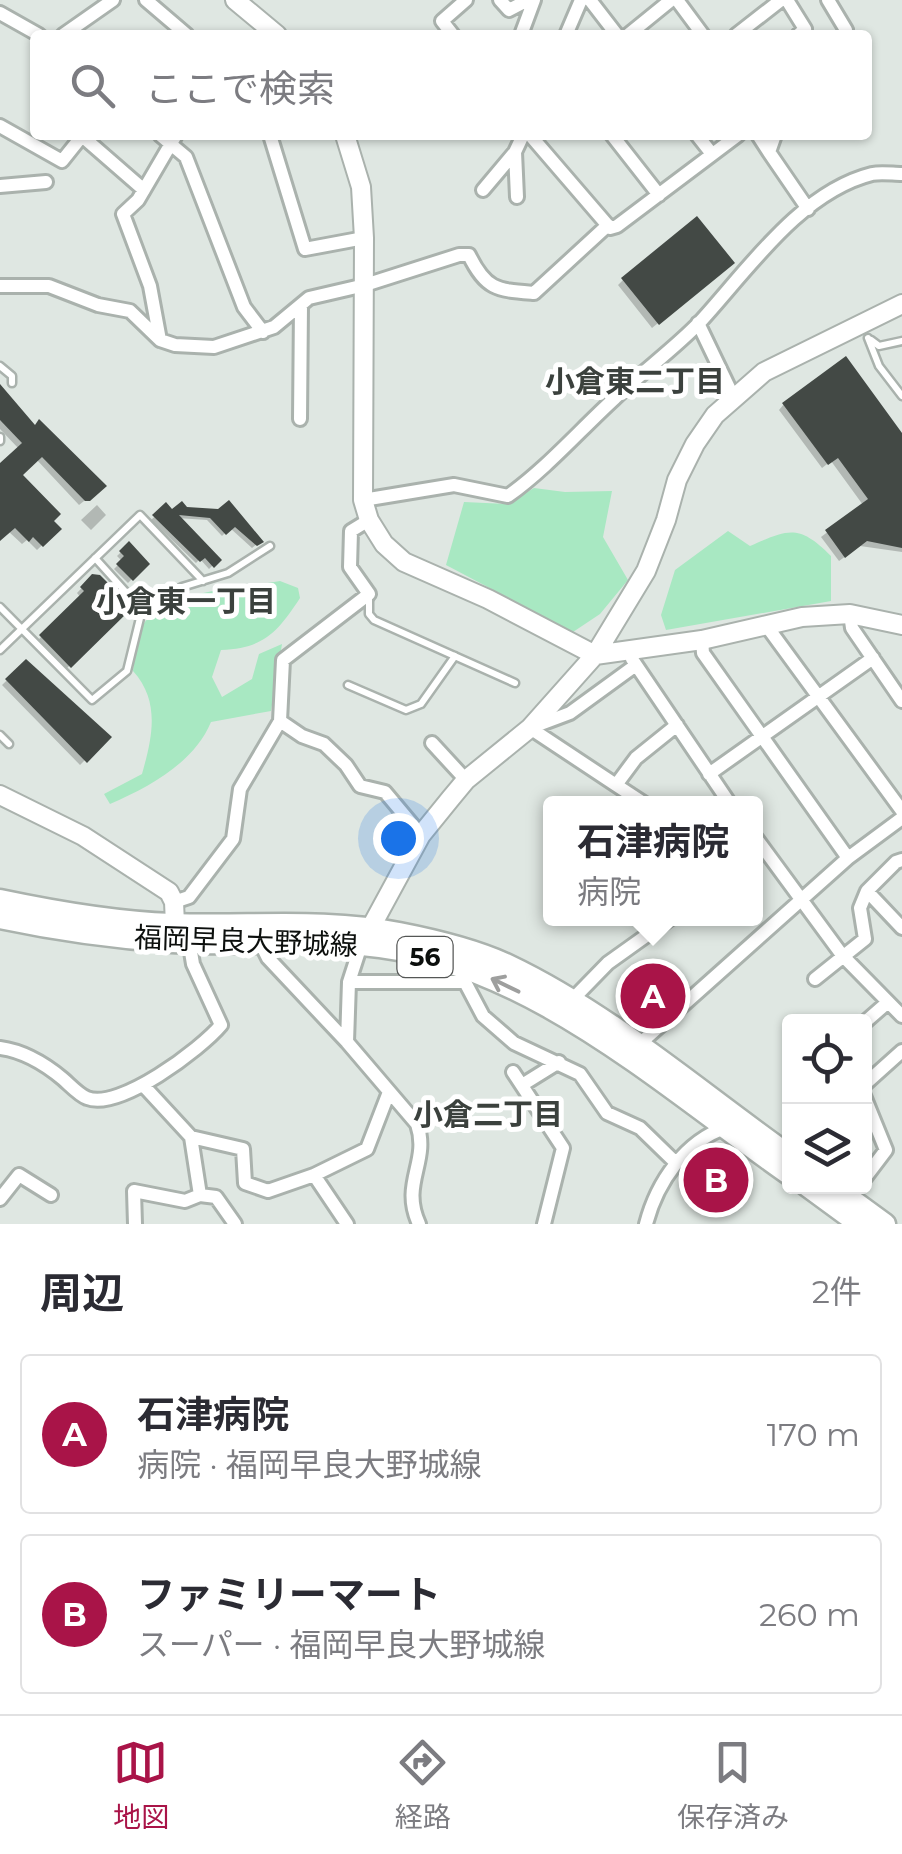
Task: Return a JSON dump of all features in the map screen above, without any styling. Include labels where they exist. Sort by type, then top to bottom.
[{"type":"main road","name":"福岡早良大野城線","points":[[0,900],[153,923],[286,922],[365,937],[459,948],[506,964],[573,1001],[782,1150]]},
{"type":"main road","name":"福岡早良大野城線","points":[[0,918],[86,932],[191,942],[261,943],[365,937],[454,964],[548,1007],[591,1032],[782,1169]]},
{"type":"main road","points":[[817,1194],[859,1224]]},
{"type":"main road","points":[[850,1194],[885,1224]]},
{"type":"street","points":[[70,30],[113,0]]},
{"type":"street","points":[[146,0],[181,30]]},
{"type":"street","points":[[235,0],[270,30]]},
{"type":"street","points":[[449,30],[442,21],[466,0]]},
{"type":"street","points":[[500,0],[509,10],[531,0]]},
{"type":"street","points":[[522,30],[531,0]]},
{"type":"street","points":[[568,30],[581,0]]},
{"type":"street","points":[[590,0],[614,30]]},
{"type":"street","points":[[635,30],[674,0],[699,30]]},
{"type":"street","points":[[743,30],[784,0],[805,30]]},
{"type":"street","points":[[828,0],[846,30]]},
{"type":"street","points":[[0,14],[30,31]]},
{"type":"street","points":[[0,126],[62,160],[79,140]]},
{"type":"street","points":[[87,140],[144,190]]},
{"type":"street","points":[[160,340],[150,286],[123,214],[144,190],[168,140]]},
{"type":"street","points":[[171,140],[186,157],[244,308],[262,332]]},
{"type":"street","points":[[272,140],[305,248],[364,238]]},
{"type":"street","points":[[347,140],[361,187],[364,238],[362,500],[384,544],[404,562],[488,599],[595,656],[632,659],[802,617],[850,614],[902,625]]},
{"type":"street","points":[[483,190],[523,140]]},
{"type":"street","points":[[531,140],[610,228],[731,140]]},
{"type":"street","points":[[616,140],[659,195]]},
{"type":"street","points":[[701,140],[712,154]]},
{"type":"street","points":[[762,140],[808,209]]},
{"type":"street","points":[[770,152],[774,140]]},
{"type":"street","points":[[515,152],[517,196]]},
{"type":"street","points":[[362,500],[454,485],[508,496],[533,478],[698,323],[765,247],[808,209],[873,174],[902,174]]},
{"type":"street","points":[[0,186],[46,182]]},
{"type":"street","points":[[0,286],[49,286],[98,305],[130,311],[160,340],[214,347],[274,328],[309,298],[365,286],[459,255],[469,255],[479,276],[497,290],[534,293],[608,225]]},
{"type":"street","points":[[347,1042],[349,982],[365,937],[422,836],[466,780],[530,728],[595,656],[651,562],[677,480],[694,444],[715,415],[764,372],[865,332],[902,304]]},
{"type":"street","points":[[300,419],[301,306]]},
{"type":"street","points":[[698,323],[733,396]]},
{"type":"street","points":[[174,902],[189,897],[233,839],[240,790],[280,722],[283,660],[369,594],[350,567],[351,531],[369,520]]},
{"type":"street","points":[[850,614],[852,628],[902,701]]},
{"type":"street","points":[[616,1051],[638,1046],[902,814],[766,625]]},
{"type":"street","points":[[702,640],[703,652],[848,858]]},
{"type":"street","points":[[709,774],[873,658]]},
{"type":"street","points":[[632,659],[724,796]]},
{"type":"street","points":[[530,728],[570,713],[632,659]]},
{"type":"street","points":[[280,722],[324,744],[360,786],[385,792],[422,836]]},
{"type":"street","points":[[615,796],[636,758],[676,726]]},
{"type":"street","points":[[530,728],[633,796]]},
{"type":"street","points":[[432,743],[466,780]]},
{"type":"street","points":[[0,795],[83,836],[169,892],[174,902],[175,924]]},
{"type":"street","points":[[763,848],[842,955],[902,1016]]},
{"type":"street","points":[[815,979],[865,939],[860,908],[867,891],[902,860]]},
{"type":"street","points":[[867,891],[902,928]]},
{"type":"street","points":[[0,1048],[15,1050],[53,1070],[86,1098],[102,1100],[143,1084],[207,1042],[221,1025],[193,964],[191,942],[184,935],[153,923]]},
{"type":"street","points":[[227,924],[254,934],[268,958],[417,1124],[422,1137],[421,1154],[411,1204],[419,1224]]},
{"type":"street","points":[[548,1007],[573,1001],[608,964],[660,926]]},
{"type":"street","points":[[349,982],[464,982],[483,1016],[514,1043],[580,1074],[607,1113],[640,1128],[675,1162]]},
{"type":"street","points":[[573,1001],[573,1011],[591,1032]]},
{"type":"street","points":[[872,1017],[888,1002]]},
{"type":"street","points":[[638,1046],[636,1054],[657,1081]]},
{"type":"street","points":[[872,1078],[902,1050]]},
{"type":"street","points":[[522,1086],[559,1062]]},
{"type":"street","points":[[514,1072],[563,1148],[544,1224]]},
{"type":"street","points":[[143,1084],[191,1138],[200,1195]]},
{"type":"street","points":[[690,1084],[720,1115],[722,1128]]},
{"type":"street","points":[[191,1138],[243,1150],[245,1184],[268,1191],[314,1176],[367,1149],[390,1092]]},
{"type":"street","points":[[872,1116],[886,1150],[872,1168]]},
{"type":"street","points":[[646,1224],[650,1208],[675,1162],[722,1128],[736,1126],[755,1131]]},
{"type":"street","points":[[0,1198],[19,1175],[51,1195]]},
{"type":"street","points":[[314,1176],[347,1224]]},
{"type":"street","points":[[135,1224],[134,1191],[185,1201],[200,1195],[216,1197],[236,1224]]},
{"type":"lane","points":[[865,332],[879,346],[902,341]]},
{"type":"lane","points":[[865,332],[879,366],[902,396]]},
{"type":"lane","points":[[0,366],[12,376],[12,384]]},
{"type":"lane","points":[[0,650],[140,515],[203,581]]},
{"type":"lane","points":[[0,607],[92,700],[127,671],[142,610],[182,588],[228,574],[270,546]]},
{"type":"lane","points":[[95,558],[142,610]]},
{"type":"lane","points":[[369,594],[369,614],[374,620],[515,684]]},
{"type":"lane","points":[[348,685],[406,710],[422,704],[455,656]]},
{"type":"lane","points":[[0,734],[9,744]]},
{"type":"green space","points":[[534,488],[612,491],[603,537],[628,580],[600,614],[573,632],[446,565],[464,502],[507,504]]},
{"type":"green space","points":[[728,531],[750,546],[784,533],[802,534],[810,539],[831,556],[831,601],[666,630],[661,615],[675,570]]},
{"type":"green space","points":[[280,581],[298,588],[300,598],[292,610],[259,642],[221,650],[212,677],[222,697],[252,679],[259,654],[282,644],[271,711],[211,722],[194,750],[169,772],[110,804],[104,794],[142,774],[149,747],[151,708],[133,671],[142,626],[153,614],[185,598]]},
{"type":"building","points":[[697,216],[735,263],[659,325],[621,278]]},
{"type":"building","points":[[846,356],[902,433],[902,548],[867,541],[845,558],[825,530],[868,499],[838,458],[828,465],[782,403]]},
{"type":"building","points":[[0,384],[35,425],[39,419],[107,486],[85,501],[42,457],[23,475],[61,514],[54,521],[62,529],[43,547],[33,537],[29,542],[15,528],[0,541],[0,463],[22,443],[0,420]]},
{"type":"building","points":[[229,500],[264,542],[257,546],[235,527],[226,535],[210,518],[179,515],[222,560],[214,568],[205,558],[200,562],[152,515],[166,502],[172,509],[182,501],[187,507],[218,509]]},
{"type":"building","points":[[129,541],[150,564],[133,581],[116,564],[124,556],[119,551]]},
{"type":"building","points":[[92,574],[100,575],[108,583],[129,611],[71,668],[39,635],[84,591],[80,587]]},
{"type":"building","points":[[26,659],[112,737],[87,763],[5,679]]},
{"type":"place","name":"石津病院","points":[[653,996]]},
{"type":"place","name":"ファミリーマート","points":[[716,1180]]},
{"type":"district","name":"小倉東二丁目","points":[[635,381]]},
{"type":"district","name":"小倉東一丁目","points":[[186,601]]},
{"type":"district","name":"小倉二丁目","points":[[488,1114]]}]
